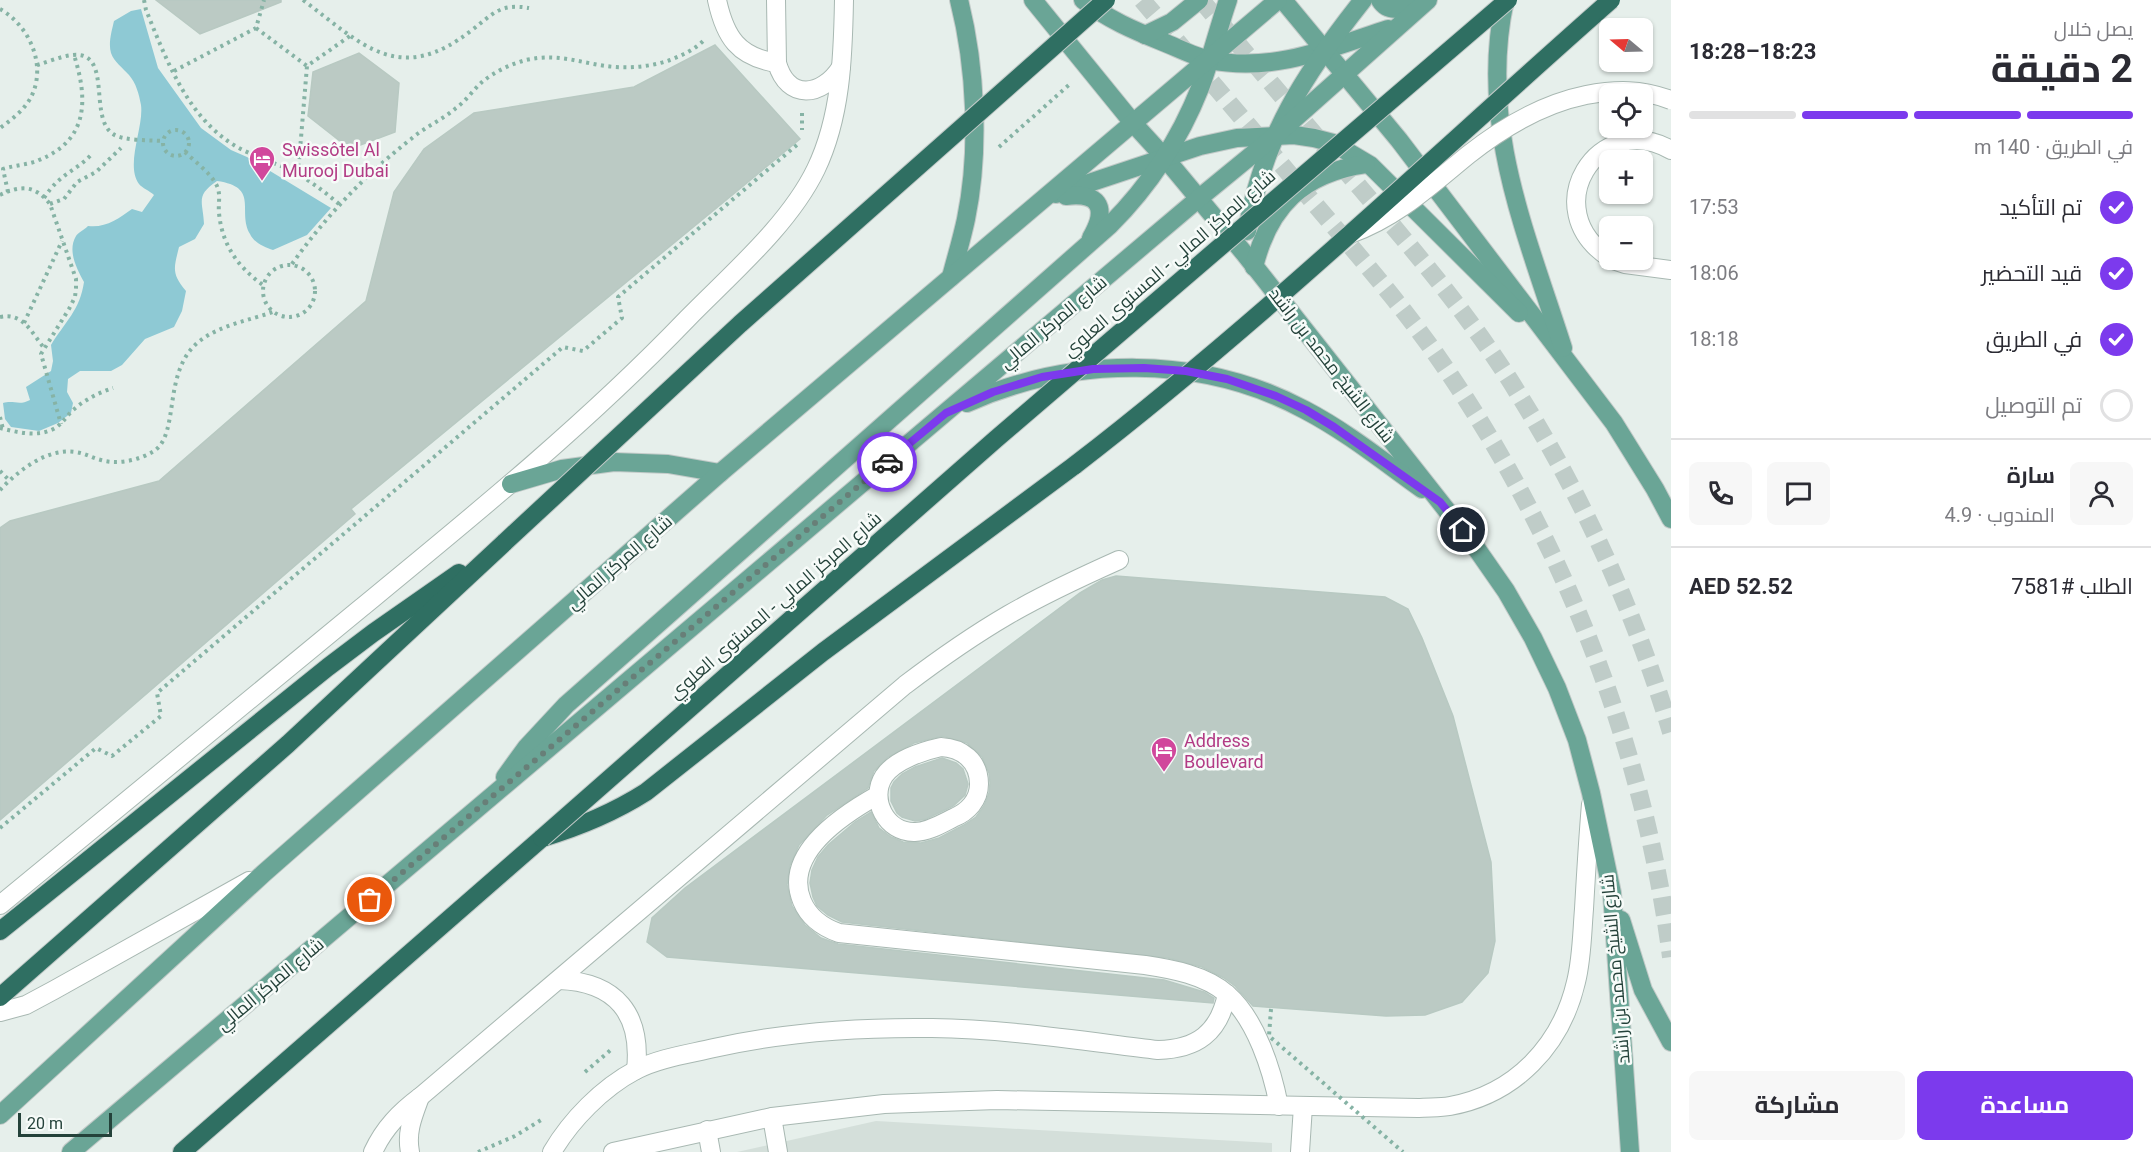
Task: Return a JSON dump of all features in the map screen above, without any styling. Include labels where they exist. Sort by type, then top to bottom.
[{"type":"highway","points":[[0,996],[288,744],[740,324],[1106,0]]},
{"type":"highway","name":"شارع المركز المالي - المستوى العلوي","points":[[182,1152],[987,447],[1507,0]]},
{"type":"highway","points":[[542,838],[569,830],[622,807],[670,775],[823,652],[1116,434],[1200,365],[1611,0]]},
{"type":"highway","points":[[0,931],[328,667],[420,600],[506,542]]},
{"type":"main road","points":[[951,277],[966,218],[974,156],[973,91],[959,0]]},
{"type":"main road","name":"شارع الشيخ محمد بن راشد","points":[[1033,0],[1249,260],[1474,545],[1499,581],[1533,638],[1557,688],[1577,740],[1591,793],[1612,893],[1630,1152]]},
{"type":"main road","points":[[1083,0],[1110,18],[1144,35],[1209,60],[1239,64],[1269,63],[1299,58],[1398,26]]},
{"type":"main road","points":[[1144,35],[1172,22],[1199,0]]},
{"type":"main road","points":[[493,796],[526,748],[566,705],[1088,244],[1130,204],[1165,158],[1190,111],[1228,0]]},
{"type":"main road","name":"شارع المركز المالي","points":[[0,1115],[264,873],[720,473],[1278,0]]},
{"type":"main road","points":[[1283,0],[1399,140],[1614,423],[1671,519]]},
{"type":"main road","points":[[1249,260],[1252,203],[1275,136],[1289,105],[1324,50],[1364,0]]},
{"type":"main road","points":[[1380,0],[1389,9],[1397,9],[1421,0]]},
{"type":"main road","name":"شارع المركز المالي","points":[[71,1152],[1275,136],[1428,0]]},
{"type":"main road","points":[[1507,0],[1497,58],[1499,124],[1506,164],[1517,203],[1567,361]]},
{"type":"main road","points":[[1047,198],[1200,146],[1237,138],[1275,136],[1314,138],[1333,143],[1366,164],[1384,179],[1567,361]]},
{"type":"main road","points":[[1249,260],[1259,247],[1267,228],[1292,195],[1326,173],[1346,166],[1366,164]]},
{"type":"main road","points":[[1047,198],[1083,195],[1093,198],[1099,207],[1101,216],[1088,244]]},
{"type":"main road","points":[[946,413],[993,392],[1042,377],[1093,369],[1144,368],[1186,371],[1227,379],[1276,396],[1306,410],[1334,427],[1440,502]]},
{"type":"main road","points":[[511,484],[562,469],[614,462],[668,464],[720,473]]},
{"type":"main road","points":[[1612,893],[1643,990],[1671,1042]]},
{"type":"street","points":[[717,0],[721,21],[737,46],[748,55],[762,61],[777,63]]},
{"type":"street","points":[[776,0],[777,63],[785,80],[802,90],[812,90],[823,87],[833,79],[840,67]]},
{"type":"street","points":[[0,905],[511,484],[652,355],[772,231],[796,202],[816,169],[830,134],[838,96],[844,0]]},
{"type":"street","points":[[1348,235],[1390,216],[1428,189],[1495,135],[1547,107],[1607,91],[1629,90],[1651,93],[1671,100]]},
{"type":"street","points":[[1599,251],[1584,235],[1578,220],[1575,203],[1584,171],[1594,158],[1607,148],[1623,142],[1639,140],[1659,144],[1671,150]]},
{"type":"street","points":[[1653,268],[1671,270]]},
{"type":"street","points":[[373,1152],[388,1125],[403,1110],[420,1098],[905,685],[955,648],[1008,615],[1062,586],[1119,560]]},
{"type":"street","points":[[940,747],[961,752],[970,759],[976,767],[979,778],[976,799],[970,808],[961,815],[926,830],[915,832],[903,831],[893,826],[879,807],[878,795],[880,784],[892,768],[930,749],[940,747]]},
{"type":"street","points":[[613,1152],[772,1117],[884,1104],[1009,1100],[1279,1106],[1448,1106],[1478,1099],[1496,1091],[1529,1068],[1551,1042],[1567,1013],[1576,982],[1582,946],[1591,793]]},
{"type":"street","points":[[878,795],[855,808],[834,824],[810,849],[800,867],[798,881],[800,896],[805,909],[814,920],[825,928],[839,933],[1167,968],[1208,983],[1227,994],[1246,1019],[1269,1065],[1279,1106]]},
{"type":"street","points":[[0,1012],[26,1005],[264,873]]},
{"type":"street","points":[[559,980],[579,981],[598,987],[615,999],[628,1014],[636,1033],[638,1051],[636,1070]]},
{"type":"street","points":[[552,1152],[580,1115],[606,1090],[636,1070],[667,1059],[732,1044],[798,1034],[866,1028],[933,1028],[1000,1032],[1175,1050],[1191,1045],[1205,1036],[1216,1024],[1224,1010],[1227,994]]},
{"type":"street","points":[[410,1152],[408,1141],[411,1119],[420,1098]]},
{"type":"street","points":[[1300,1152],[1303,1106]]},
{"type":"street","points":[[772,1117],[778,1152]]},
{"type":"street","points":[[707,1130],[711,1152]]},
{"type":"path","points":[[144,0],[150,20],[174,72],[185,94],[199,114],[237,147],[298,174],[339,204]]},
{"type":"path","points":[[174,72],[256,28],[264,0]]},
{"type":"path","points":[[303,0],[350,36],[381,54],[400,58],[411,58],[441,49],[459,39],[497,10],[508,7],[529,8]]},
{"type":"path","points":[[0,9],[25,32],[32,44],[37,65],[36,84],[31,98],[22,110],[0,128]]},
{"type":"path","points":[[292,264],[339,204],[360,183],[409,140],[458,106],[481,83],[510,65],[549,57],[571,58],[615,67],[659,64],[698,47],[721,21]]},
{"type":"path","points":[[256,28],[307,66]]},
{"type":"path","points":[[307,66],[350,36]]},
{"type":"path","points":[[37,65],[74,55],[92,61],[96,69],[102,121],[106,129],[119,137],[164,141]]},
{"type":"path","points":[[8,192],[3,170],[40,160],[55,152],[68,141],[79,125],[84,106],[74,55]]},
{"type":"path","points":[[298,174],[307,66]]},
{"type":"path","points":[[0,828],[96,748],[112,756],[161,716],[157,693],[166,685],[563,347],[583,351],[622,318],[618,297],[803,140],[801,106]]},
{"type":"path","points":[[180,130],[188,137],[189,148],[185,152],[177,156],[165,149],[164,141],[169,132],[180,130]]},
{"type":"path","points":[[50,204],[64,199],[77,182],[96,172],[121,148]]},
{"type":"path","points":[[185,152],[216,185],[220,199],[220,226],[226,244],[248,275],[263,285]]},
{"type":"path","points":[[44,198],[61,176],[86,161],[93,154]]},
{"type":"path","points":[[0,195],[24,187],[35,191],[50,204],[76,279],[75,297],[41,354],[61,424]]},
{"type":"path","points":[[24,323],[62,241]]},
{"type":"path","points":[[292,264],[309,273],[316,291],[309,309],[301,315],[292,317],[273,312],[266,304],[263,285],[273,269],[292,264]]},
{"type":"path","points":[[0,490],[27,466],[60,452],[74,451],[114,462],[139,458],[156,450],[165,437],[174,383],[179,367],[188,352],[200,340],[213,333],[273,312]]},
{"type":"path","points":[[0,317],[14,317],[24,323],[44,348]]},
{"type":"path","points":[[0,417],[2,429],[38,433],[50,431],[61,424],[80,404],[113,388]]},
{"type":"path","points":[[0,471],[9,480]]},
{"type":"path","points":[[1272,1009],[1269,1036],[1403,1152]]},
{"type":"shaded area","points":[[876,1121],[1272,1143],[1272,1152],[737,1152]]},
{"type":"water","points":[[141,9],[158,68],[201,128],[231,150],[247,157],[331,208],[307,235],[273,250],[257,242],[250,234],[245,217],[243,194],[230,184],[217,181],[203,195],[204,224],[195,239],[179,247],[175,270],[186,291],[182,311],[174,327],[145,339],[122,365],[111,371],[80,371],[68,379],[67,392],[73,403],[71,413],[58,423],[39,431],[11,427],[5,419],[3,403],[23,403],[30,400],[26,387],[51,371],[53,361],[51,345],[71,315],[82,292],[84,282],[76,266],[72,248],[76,236],[88,226],[106,224],[132,209],[142,212],[154,195],[139,184],[135,176],[134,156],[141,114],[138,93],[131,78],[114,59],[110,49],[114,21],[131,11]]},
{"type":"building","points":[[156,0],[281,0],[281,2],[200,34]]},
{"type":"building","points":[[715,45],[800,139],[351,509],[355,514],[0,820],[0,528],[10,521],[159,481],[366,301],[394,192],[424,149],[474,113],[634,87]]},
{"type":"building","points":[[359,53],[399,83],[395,132],[350,149],[308,116],[313,72]]},
{"type":"building","points":[[1116,576],[1385,597],[1408,609],[1453,716],[1491,862],[1495,941],[1488,973],[1462,1002],[1425,1015],[1386,1016],[1253,1006],[1235,986],[1224,978],[1202,967],[1168,958],[842,922],[828,915],[817,906],[813,897],[810,883],[812,870],[818,857],[828,845],[855,822],[871,812],[879,828],[891,837],[903,842],[921,843],[939,838],[964,825],[976,817],[984,806],[990,783],[989,773],[982,757],[967,743],[942,736],[914,743],[888,757],[874,771],[868,788],[827,815],[799,845],[790,865],[787,885],[792,906],[805,925],[821,938],[838,944],[1164,980],[1204,992],[1214,998],[1213,1003],[667,957],[647,942],[652,918],[685,888],[1080,593],[1102,580]]},
{"type":"building","points":[[942,758],[956,763],[963,769],[968,784],[965,795],[953,806],[926,819],[915,821],[902,817],[897,813],[891,801],[891,788],[894,782],[902,774],[915,767]]},
{"type":"tunnel","points":[[1142,0],[1405,313],[1435,353],[1480,421],[1521,492],[1557,565],[1589,641],[1617,718],[1640,797],[1658,876],[1671,957]]},
{"type":"tunnel","points":[[1201,0],[1424,264],[1502,368],[1543,435],[1587,517],[1641,644],[1671,732]]},
{"type":"way so far","points":[[370,900],[887,462]]},
{"type":"place","name":"Swissôtel Al Murooj Dubai","points":[[262,182]]},
{"type":"place","name":"Address Boulevard","points":[[1164,773]]},
{"type":"route","points":[[887,462],[946,413],[993,392],[1042,377],[1093,369],[1144,368],[1186,371],[1227,379],[1276,396],[1306,410],[1334,427],[1440,502],[1463,530]]}]
